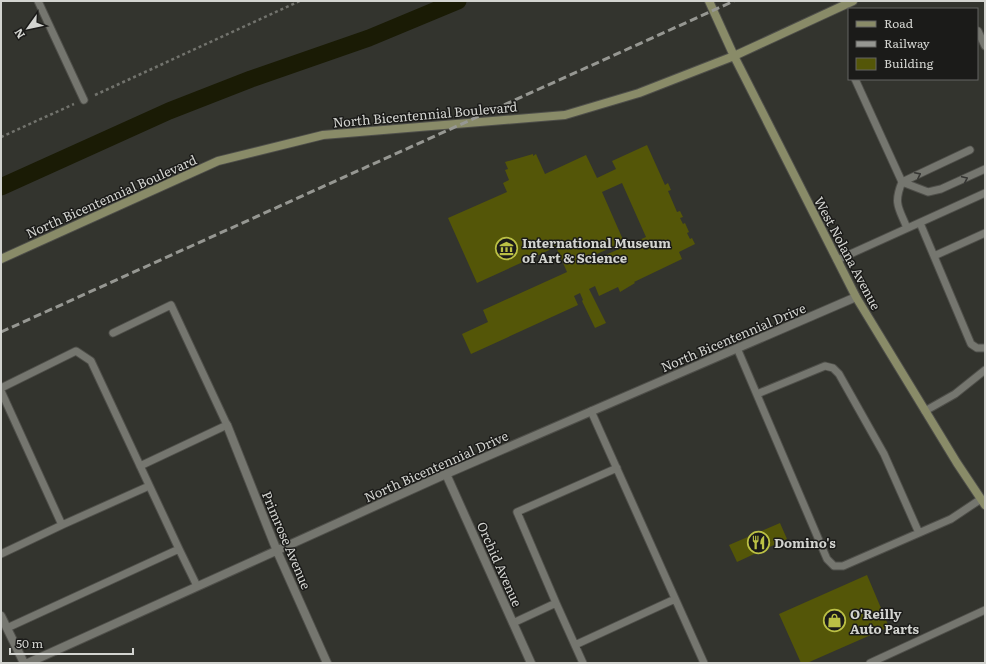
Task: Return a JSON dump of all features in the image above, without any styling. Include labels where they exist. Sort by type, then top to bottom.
[{"type":"main road","name":"West Nolana Avenue","points":[[709,1],[734,56],[856,297],[956,463],[983,502]]},
{"type":"main road","name":"North Bicentennial Boulevard","points":[[1,259],[218,161],[323,135],[565,115],[639,92],[734,56],[853,1]]},
{"type":"street","name":"North Bicentennial Drive","points":[[28,663],[446,474],[856,297]]},
{"type":"street","name":"Primrose Avenue","points":[[227,425],[277,551],[327,663]]},
{"type":"street","name":"Orchid Avenue","points":[[446,474],[531,663]]},
{"type":"street","points":[[1,616],[24,663]]},
{"type":"lane","points":[[38,1],[84,100]]},
{"type":"lane","points":[[980,30],[985,46]]},
{"type":"lane","points":[[855,80],[902,182],[928,192],[942,189],[985,169]]},
{"type":"lane","points":[[908,228],[897,204],[897,194],[902,182],[970,150]]},
{"type":"lane","points":[[837,260],[985,193]]},
{"type":"lane","points":[[920,223],[971,344],[977,348],[985,348]]},
{"type":"lane","points":[[934,256],[985,233]]},
{"type":"lane","points":[[113,334],[171,305],[227,425],[140,466]]},
{"type":"lane","points":[[737,348],[827,559],[834,566],[844,566],[951,519],[983,502]]},
{"type":"lane","points":[[62,524],[1,389],[76,351],[91,361],[197,586]]},
{"type":"lane","points":[[757,394],[825,366],[833,368],[839,374],[884,454],[919,533]]},
{"type":"lane","points":[[925,411],[955,394],[985,370]]},
{"type":"lane","points":[[591,411],[704,663]]},
{"type":"lane","points":[[583,663],[517,512],[617,468]]},
{"type":"lane","points":[[1,554],[62,524],[149,486]]},
{"type":"lane","points":[[7,628],[179,549]]},
{"type":"lane","points":[[575,645],[675,599]]},
{"type":"lane","points":[[514,623],[556,604]]},
{"type":"lane","points":[[870,663],[985,610]]},
{"type":"path","points":[[1,137],[300,1]]},
{"type":"building","name":"International Museum of Art & Science","points":[[647,145],[665,185],[668,183],[671,190],[668,191],[677,212],[680,211],[683,217],[680,218],[683,224],[685,223],[689,232],[687,233],[695,244],[679,252],[682,259],[634,282],[635,283],[620,292],[618,287],[599,296],[595,286],[589,289],[606,323],[595,328],[582,301],[583,300],[580,293],[574,296],[578,305],[471,354],[462,334],[488,322],[483,310],[567,272],[556,247],[477,283],[448,218],[507,192],[503,183],[509,180],[505,170],[508,169],[505,162],[536,154],[545,174],[586,155],[597,178],[616,169],[612,161]],"holes":[[[622,183],[646,237],[583,265],[581,261],[624,242],[602,192]]]},
{"type":"building","name":"Domino's","points":[[780,523],[787,539],[737,562],[729,545]]},
{"type":"building","name":"O'Reilly Auto Parts","points":[[867,575],[889,627],[807,663],[801,663],[779,614]]},
{"type":"waterway","points":[[1,187],[169,111],[251,79],[369,38],[458,1]]},
{"type":"railway","points":[[1,332],[734,1]]},
{"type":"place","name":"International Museum of Art & Science","points":[[506,249]]},
{"type":"place","name":"Domino's","points":[[758,542]]},
{"type":"place","name":"O'Reilly Auto Parts","points":[[834,620]]}]
